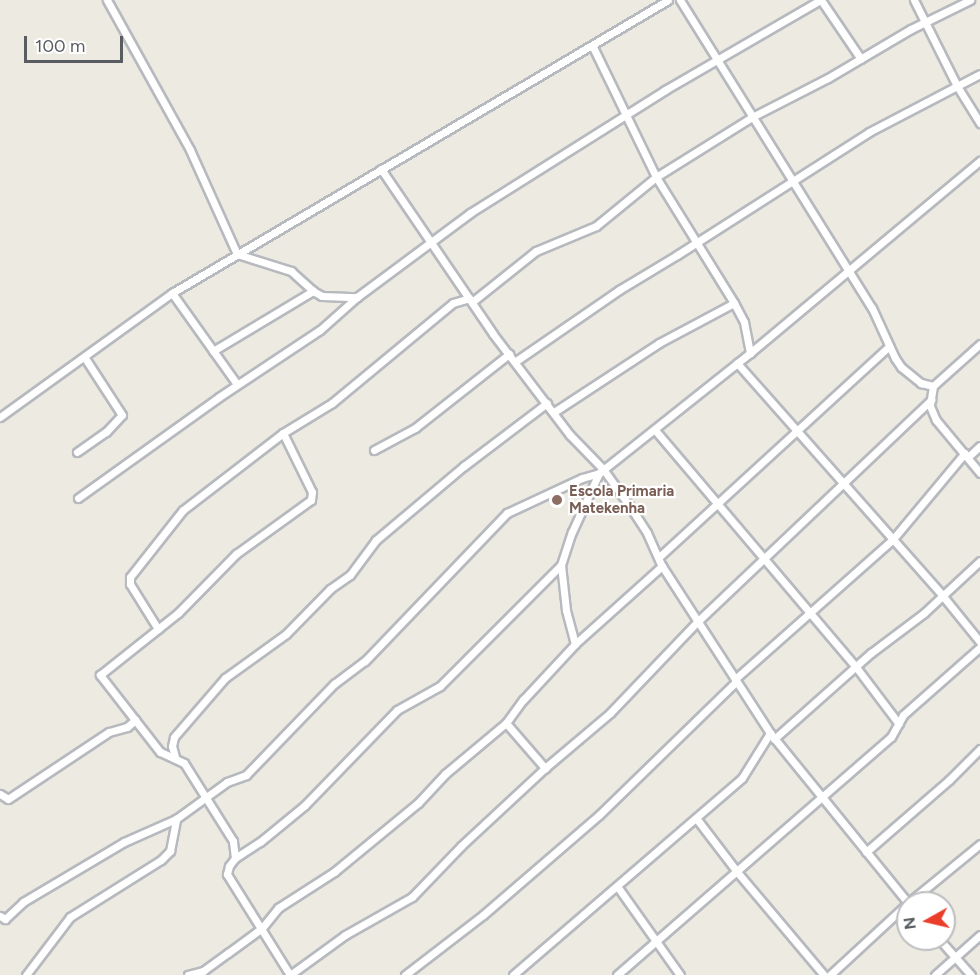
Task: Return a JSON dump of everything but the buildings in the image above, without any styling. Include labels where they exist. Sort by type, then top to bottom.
[{"type":"street","points":[[107,0],[190,150],[237,254],[291,271],[312,291],[330,297],[357,297]]},
{"type":"street","points":[[0,417],[86,358],[172,293],[593,47],[668,0]]},
{"type":"street","points":[[680,0],[872,308],[901,367],[921,383],[933,386]]},
{"type":"street","points":[[78,498],[237,384],[320,330],[357,297],[429,241],[716,60],[821,0],[861,59]]},
{"type":"street","points":[[914,0],[957,86],[980,123]]},
{"type":"street","points":[[158,629],[130,584],[134,570],[183,510],[283,433],[332,403],[453,303],[470,300],[536,251],[596,226],[656,177],[752,117],[925,22],[970,0]]},
{"type":"street","points":[[593,47],[656,177],[698,242],[744,322],[750,353]]},
{"type":"street","points":[[516,361],[602,301],[792,183],[869,132],[980,74]]},
{"type":"street","points":[[0,916],[5,918],[23,902],[124,842],[176,819],[208,799],[227,782],[246,775],[334,684],[365,661],[507,513],[601,471],[750,353],[980,161]]},
{"type":"street","points":[[381,169],[458,284],[509,354],[582,449],[629,505],[662,566],[772,736],[908,903],[830,975]]},
{"type":"street","points":[[453,303],[458,284]]},
{"type":"street","points":[[213,351],[312,291]]},
{"type":"street","points":[[172,293],[237,384]]},
{"type":"street","points":[[554,412],[659,343],[734,303]]},
{"type":"street","points":[[980,344],[933,386],[931,400],[932,416],[980,473]]},
{"type":"street","points":[[659,557],[720,504],[889,346]]},
{"type":"street","points":[[374,450],[415,428],[509,354]]},
{"type":"street","points":[[77,452],[106,432],[122,415],[86,358]]},
{"type":"street","points":[[737,363],[942,595],[980,642]]},
{"type":"street","points":[[561,565],[440,686],[397,710],[305,805],[260,842],[235,858],[229,866],[227,874],[290,975],[345,935],[412,897],[460,846],[545,768],[610,713],[697,622],[931,400]]},
{"type":"street","points":[[175,757],[172,746],[174,736],[225,678],[286,634],[330,590],[350,575],[376,540],[464,466],[547,403]]},
{"type":"street","points":[[655,430],[856,667],[899,724]]},
{"type":"street","points":[[235,858],[233,841],[184,763],[160,752],[100,675],[178,613],[236,554],[311,500],[312,492],[283,433]]},
{"type":"street","points":[[405,975],[483,915],[599,815],[736,680],[893,539],[966,455],[980,446]]},
{"type":"street","points":[[574,644],[566,610],[561,565],[572,532],[601,471]]},
{"type":"street","points":[[513,975],[742,778],[772,736],[924,613],[980,561]]},
{"type":"street","points":[[188,975],[203,971],[262,928],[278,908],[334,872],[418,803],[445,774],[506,723],[523,700],[574,644],[662,566]]},
{"type":"street","points":[[617,975],[738,873],[891,737],[903,715],[980,647]]},
{"type":"street","points":[[0,794],[8,799],[109,732],[127,727],[135,720]]},
{"type":"street","points":[[506,723],[545,768]]},
{"type":"street","points":[[866,852],[949,780],[980,749]]},
{"type":"street","points":[[696,818],[738,873],[824,975]]},
{"type":"street","points":[[27,975],[76,912],[100,900],[170,851],[176,819]]},
{"type":"street","points":[[923,891],[980,844]]},
{"type":"street","points":[[617,886],[680,975]]},
{"type":"street","points":[[935,975],[980,935]]},
{"type":"street","points":[[950,951],[971,975]]},
{"type":"place","name":"Escola Primaria Matekenha","points":[[557,500]]}]
